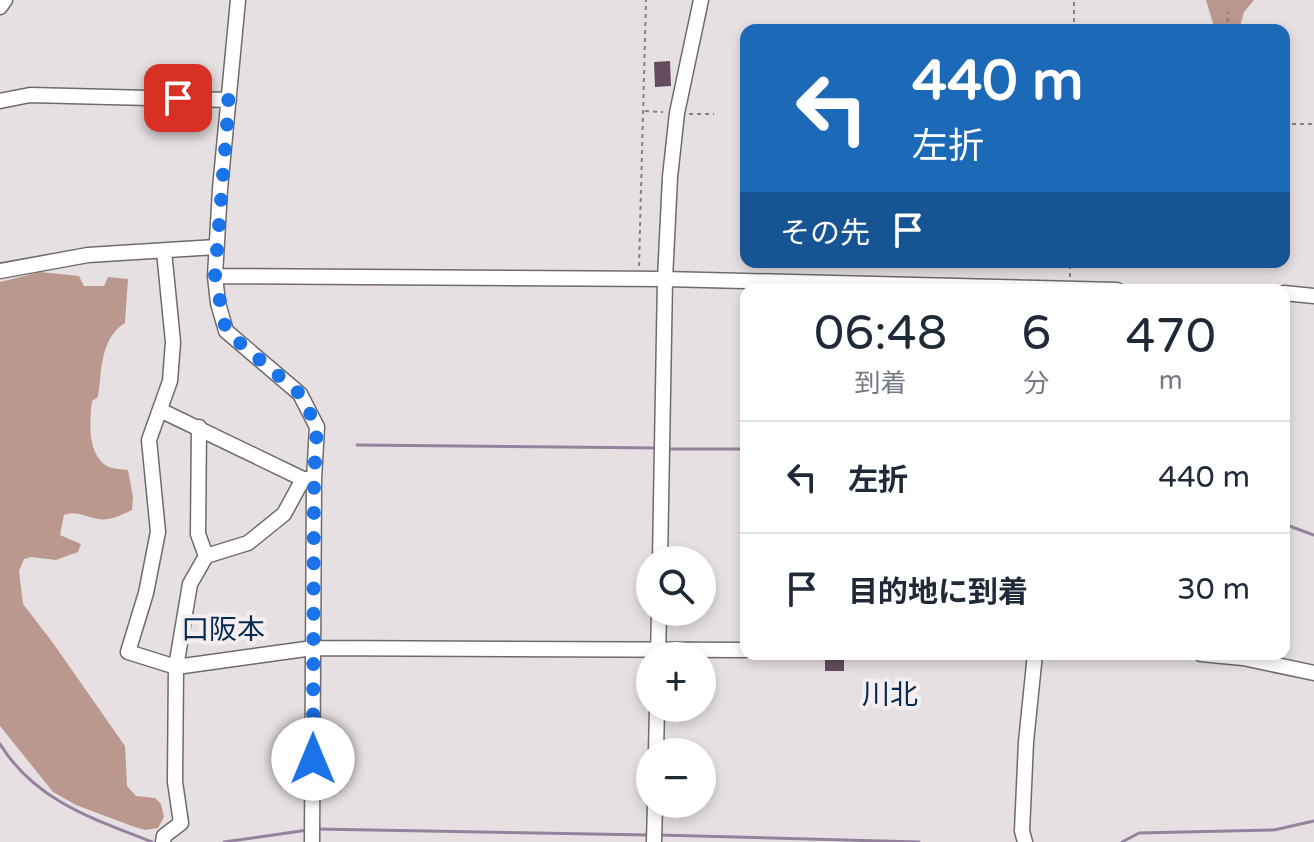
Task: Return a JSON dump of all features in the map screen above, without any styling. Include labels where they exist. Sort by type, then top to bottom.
[{"type":"street","points":[[0,7],[5,0]]},
{"type":"street","points":[[238,0],[215,276],[226,331],[300,394],[317,427],[308,479],[313,648],[312,842]]},
{"type":"street","points":[[660,546],[670,177],[677,113],[701,0]]},
{"type":"street","points":[[0,101],[30,95],[229,100]]},
{"type":"street","points":[[0,271],[88,255],[216,247]]},
{"type":"street","points":[[164,251],[173,342],[170,381],[162,411],[149,440],[158,532],[136,632],[128,652],[176,667],[313,648],[636,653]]},
{"type":"street","points":[[215,276],[665,279],[867,284]]},
{"type":"street","points":[[1290,294],[1314,296]]},
{"type":"street","points":[[162,411],[308,479]]},
{"type":"street","points":[[199,427],[198,534],[206,556]]},
{"type":"street","points":[[163,842],[164,836],[181,823],[175,782],[176,667],[190,584],[206,556],[248,543],[284,514],[308,479]]},
{"type":"street","points":[[716,651],[740,650]]},
{"type":"street","points":[[1025,842],[1022,831],[1025,757],[1034,660]]},
{"type":"street","points":[[1252,660],[1314,673]]},
{"type":"street","points":[[654,842],[655,818]]},
{"type":"path","points":[[639,279],[646,0]]},
{"type":"path","points":[[1074,0],[1074,24]]},
{"type":"path","points":[[1227,24],[1228,12]]},
{"type":"path","points":[[1290,124],[1314,124]]},
{"type":"shaded area","points":[[1206,0],[1254,0],[1244,12],[1241,24],[1213,24]]},
{"type":"shaded area","points":[[40,272],[79,276],[84,286],[104,286],[108,277],[128,279],[125,323],[117,329],[107,346],[98,397],[92,401],[90,428],[93,446],[102,462],[111,468],[128,470],[133,497],[132,510],[120,516],[98,519],[73,513],[64,515],[60,535],[81,544],[78,552],[56,560],[24,559],[19,571],[23,604],[125,746],[127,786],[136,796],[155,798],[161,804],[164,817],[158,828],[145,830],[132,826],[76,805],[53,792],[0,726],[0,282]]},
{"type":"building","points":[[670,61],[671,86],[655,87],[654,62]]},
{"type":"building","points":[[825,660],[844,660],[844,671],[825,671]]},
{"type":"waterway","points":[[357,445],[658,448]]},
{"type":"waterway","points":[[665,449],[740,449]]},
{"type":"waterway","points":[[1290,526],[1314,535]]},
{"type":"waterway","points":[[0,744],[14,764],[48,794],[88,816],[152,842]]},
{"type":"waterway","points":[[1122,842],[1139,833],[1274,830],[1314,821]]},
{"type":"waterway","points":[[315,829],[648,835]]},
{"type":"waterway","points":[[224,842],[308,830]]},
{"type":"waterway","points":[[659,835],[919,842]]},
{"type":"district","name":"口阪本","points":[[223,629]]},
{"type":"district","name":"川北","points":[[890,694]]},
{"type":"route","points":[[178,98],[229,100],[215,276],[226,331],[300,394],[317,427],[313,759]]}]
